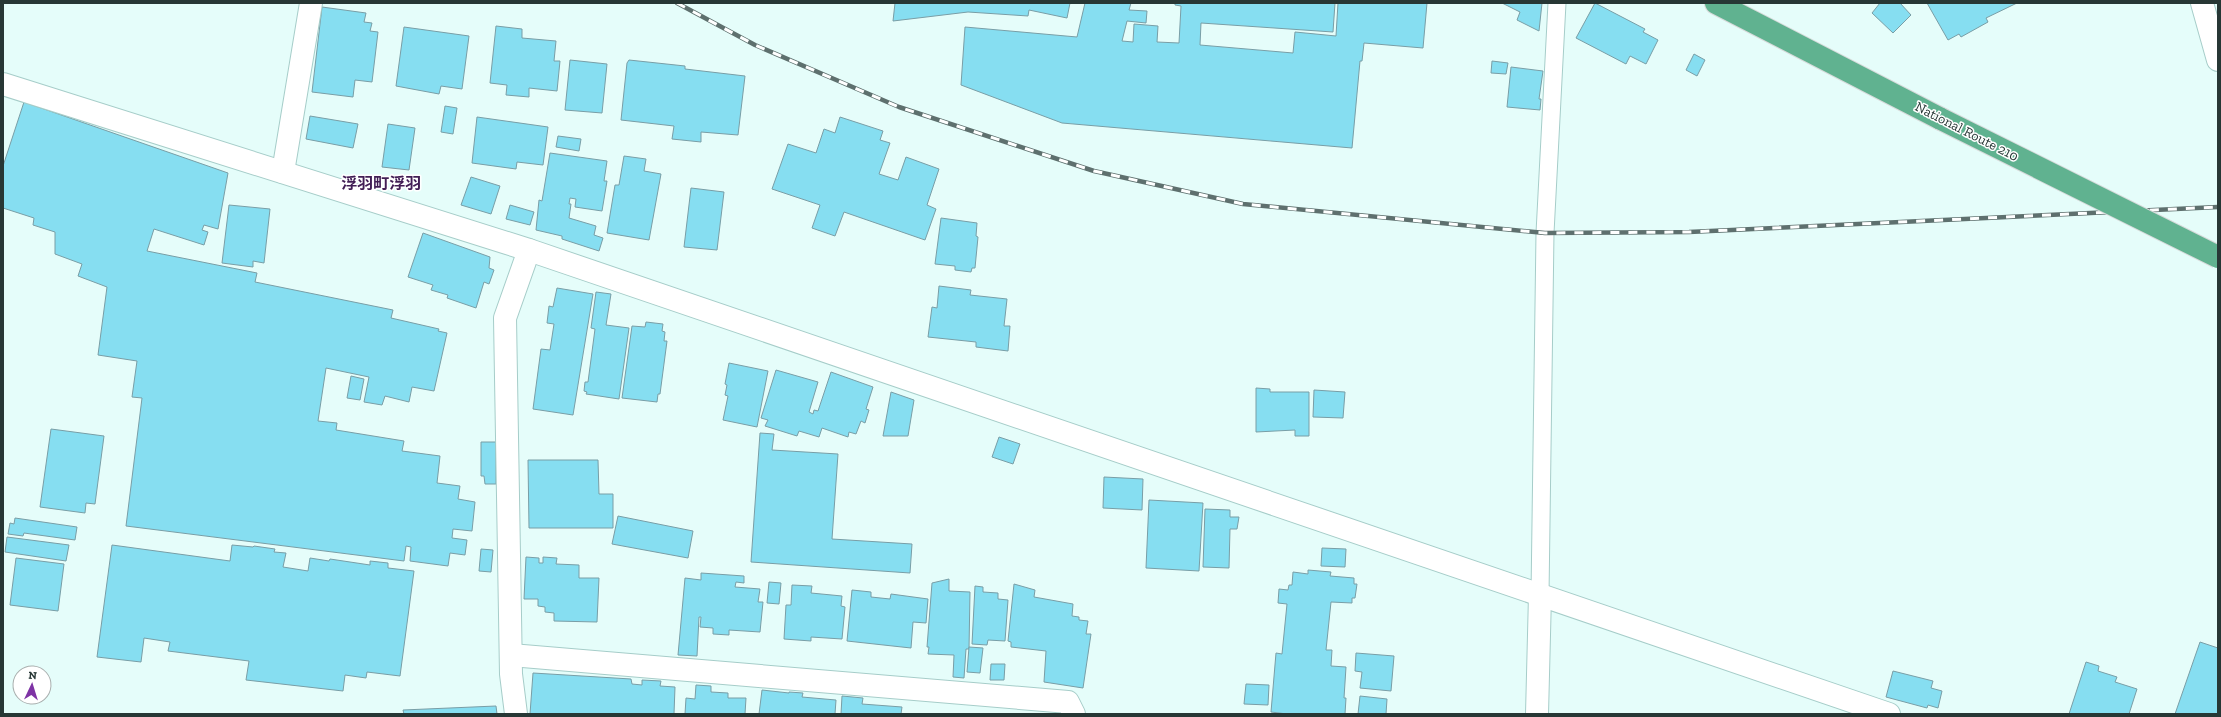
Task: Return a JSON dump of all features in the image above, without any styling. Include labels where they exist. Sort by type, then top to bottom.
[{"type":"highway","name":"National Route 210","points":[[1716,3],[1941,119],[2218,257]]},
{"type":"street","points":[[283,172],[311,3]]},
{"type":"street","points":[[2202,3],[2218,60]]},
{"type":"street","points":[[3,84],[529,250],[1889,714]]},
{"type":"street","points":[[516,714],[511,655],[505,318],[529,250]]},
{"type":"street","points":[[1537,714],[1540,595]]},
{"type":"street","points":[[511,655],[1068,702],[1074,714]]},
{"type":"lane","points":[[1540,595],[1545,233],[1557,3]]},
{"type":"building","points":[[895,3],[1070,3],[1067,18],[1029,10],[1028,16],[968,12],[893,21]]},
{"type":"building","points":[[1085,3],[1131,3],[1129,10],[1147,11],[1146,23],[1127,21],[1122,41],[1133,42],[1134,24],[1158,26],[1157,42],[1179,43],[1181,6],[1175,5],[1175,3],[1335,3],[1333,32],[1201,23],[1200,45],[1293,53],[1295,32],[1336,36],[1338,3],[1427,3],[1423,48],[1364,43],[1362,61],[1360,61],[1352,148],[1062,123],[961,85],[965,27],[1077,37]]},
{"type":"building","points":[[1502,3],[1542,3],[1539,31],[1517,20],[1520,12]]},
{"type":"building","points":[[1595,3],[1645,29],[1643,32],[1658,40],[1646,64],[1630,56],[1626,64],[1576,38]]},
{"type":"building","points":[[1880,3],[1900,3],[1911,15],[1893,33],[1872,13]]},
{"type":"building","points":[[1927,3],[2017,3],[1986,18],[1988,22],[1961,37],[1959,34],[1948,40]]},
{"type":"building","points":[[322,7],[366,13],[364,22],[372,23],[370,31],[378,32],[372,82],[355,80],[353,97],[312,92]]},
{"type":"building","points":[[496,26],[522,29],[522,38],[556,41],[554,61],[560,61],[557,91],[529,88],[529,97],[506,95],[507,85],[490,83]]},
{"type":"building","points":[[404,27],[469,36],[462,89],[441,86],[439,94],[396,86]]},
{"type":"building","points":[[1694,54],[1705,60],[1697,76],[1686,70]]},
{"type":"building","points":[[570,60],[607,64],[602,113],[565,110]]},
{"type":"building","points":[[629,60],[685,66],[685,69],[745,76],[738,135],[701,132],[701,142],[672,139],[674,126],[621,120],[627,63]]},
{"type":"building","points":[[1492,61],[1508,63],[1506,74],[1491,73]]},
{"type":"building","points":[[1511,67],[1543,71],[1539,99],[1541,99],[1540,110],[1507,107]]},
{"type":"building","points":[[24,102],[228,173],[218,229],[204,225],[202,230],[208,232],[204,245],[154,229],[147,251],[257,273],[255,282],[393,310],[391,318],[439,329],[438,331],[447,333],[434,391],[412,387],[409,402],[385,396],[382,405],[364,402],[369,377],[326,368],[318,421],[337,423],[336,430],[404,441],[402,451],[440,456],[437,483],[460,486],[458,499],[475,502],[472,531],[453,529],[452,538],[467,540],[465,555],[450,553],[448,566],[410,561],[411,547],[406,546],[404,561],[126,526],[142,398],[132,397],[137,361],[98,355],[107,287],[78,276],[82,264],[55,254],[55,232],[33,225],[34,218],[3,208],[3,166]]},
{"type":"building","points":[[445,106],[457,108],[453,134],[441,132]]},
{"type":"building","points":[[310,116],[358,124],[353,148],[306,139]]},
{"type":"building","points":[[477,117],[548,127],[543,165],[517,162],[516,169],[472,163]]},
{"type":"building","points":[[840,117],[883,131],[880,140],[890,143],[879,174],[898,180],[906,157],[939,169],[927,205],[936,209],[925,240],[844,212],[835,236],[812,228],[820,205],[772,189],[788,144],[816,153],[824,129],[835,133]]},
{"type":"building","points":[[388,124],[415,128],[409,170],[382,167]]},
{"type":"building","points":[[558,136],[581,139],[579,151],[556,147]]},
{"type":"building","points":[[550,153],[607,161],[604,181],[607,181],[602,211],[575,207],[576,199],[570,198],[569,204],[571,204],[569,218],[596,226],[594,235],[603,238],[599,251],[562,239],[562,236],[536,230],[539,200],[542,201]]},
{"type":"building","points":[[624,156],[646,159],[644,171],[661,174],[649,240],[607,233],[615,185],[619,185]]},
{"type":"building","points":[[471,177],[500,186],[491,214],[461,205]]},
{"type":"building","points":[[691,188],[724,192],[717,250],[684,247]]},
{"type":"building","points":[[229,205],[270,209],[264,263],[253,261],[253,267],[222,263]]},
{"type":"building","points":[[510,205],[534,212],[530,225],[506,219]]},
{"type":"building","points":[[941,218],[977,223],[976,236],[978,237],[975,268],[972,268],[971,272],[955,270],[955,266],[935,264]]},
{"type":"building","points":[[423,233],[490,257],[489,268],[494,270],[489,284],[484,282],[476,308],[447,298],[448,295],[431,290],[433,285],[408,277]]},
{"type":"building","points":[[939,286],[971,290],[970,295],[1007,299],[1004,326],[1010,326],[1008,351],[976,347],[976,342],[928,337],[932,307],[937,308]]},
{"type":"building","points":[[557,288],[593,294],[573,415],[533,409],[541,349],[550,350],[554,324],[547,323],[549,306],[553,307]]},
{"type":"building","points":[[596,292],[611,294],[606,325],[629,328],[619,399],[586,394],[587,392],[584,391],[585,382],[588,382],[595,329],[591,328]]},
{"type":"building","points":[[646,322],[663,324],[662,331],[665,332],[664,341],[667,341],[660,394],[658,394],[657,402],[622,398],[632,326],[645,327]]},
{"type":"building","points":[[729,363],[768,371],[757,427],[723,420],[728,396],[725,395],[727,385],[725,384]]},
{"type":"building","points":[[776,370],[818,382],[809,412],[813,414],[814,410],[818,411],[831,372],[873,387],[866,409],[869,410],[865,423],[861,421],[856,434],[849,432],[848,437],[822,428],[819,437],[799,431],[797,436],[765,426],[768,420],[761,418]]},
{"type":"building","points":[[351,376],[364,379],[360,400],[347,398]]},
{"type":"building","points":[[1256,388],[1270,389],[1270,392],[1309,392],[1309,436],[1295,436],[1295,430],[1256,432]]},
{"type":"building","points":[[1314,390],[1345,392],[1343,418],[1313,417]]},
{"type":"building","points":[[891,392],[914,400],[908,436],[883,436]]},
{"type":"building","points":[[51,429],[104,436],[95,504],[86,503],[85,513],[40,507]]},
{"type":"building","points":[[760,433],[774,434],[772,450],[838,454],[832,539],[912,544],[910,573],[751,562]]},
{"type":"building","points":[[999,437],[1020,444],[1013,464],[992,457]]},
{"type":"building","points":[[481,442],[496,442],[496,484],[485,484],[484,476],[481,476]]},
{"type":"building","points":[[528,460],[598,460],[599,494],[613,494],[613,528],[529,528]]},
{"type":"building","points":[[1104,477],[1143,479],[1142,510],[1103,508]]},
{"type":"building","points":[[1149,500],[1203,503],[1199,571],[1146,568]]},
{"type":"building","points":[[1205,509],[1230,510],[1230,517],[1239,517],[1237,529],[1230,529],[1229,568],[1203,567]]},
{"type":"building","points":[[618,516],[693,531],[688,558],[612,544]]},
{"type":"building","points":[[15,518],[77,527],[75,540],[24,533],[23,536],[8,534],[10,523],[14,524]]},
{"type":"building","points":[[7,537],[69,545],[66,561],[5,552]]},
{"type":"building","points":[[112,545],[230,561],[232,545],[254,546],[275,549],[274,552],[286,553],[283,567],[308,571],[310,558],[329,561],[330,559],[370,565],[370,561],[388,563],[388,568],[414,571],[400,676],[367,672],[366,678],[345,675],[343,691],[246,680],[249,661],[168,651],[170,642],[144,638],[141,662],[97,657]]},
{"type":"building","points":[[1322,548],[1346,549],[1345,567],[1321,566]]},
{"type":"building","points":[[481,549],[493,550],[491,572],[479,571]]},
{"type":"building","points":[[526,557],[539,558],[539,563],[543,563],[543,557],[557,558],[556,564],[579,565],[579,578],[599,578],[597,622],[554,621],[554,613],[545,612],[545,607],[538,606],[538,599],[524,599]]},
{"type":"building","points":[[16,558],[64,564],[58,611],[10,605]]},
{"type":"building","points":[[1308,570],[1331,572],[1330,576],[1354,578],[1354,584],[1357,584],[1355,598],[1352,598],[1352,603],[1331,602],[1326,650],[1332,650],[1331,666],[1346,667],[1344,698],[1346,698],[1345,714],[1287,714],[1271,712],[1276,653],[1282,654],[1287,604],[1278,603],[1279,589],[1288,590],[1289,585],[1292,585],[1293,572],[1308,574]]},
{"type":"building","points":[[701,573],[744,576],[744,583],[736,582],[735,587],[760,589],[758,602],[763,602],[760,632],[729,630],[729,635],[713,634],[713,628],[700,627],[701,617],[699,617],[697,656],[678,655],[685,578],[701,580]]},
{"type":"building","points":[[949,579],[949,591],[970,592],[969,649],[966,649],[964,678],[953,677],[954,655],[928,654],[929,647],[927,647],[932,583]]},
{"type":"building","points":[[769,582],[781,583],[779,604],[767,603]]},
{"type":"building","points":[[1014,584],[1035,590],[1034,597],[1073,604],[1072,616],[1079,617],[1079,620],[1088,621],[1086,634],[1091,634],[1083,688],[1044,682],[1046,651],[1011,647],[1011,642],[1008,641]]},
{"type":"building","points":[[792,585],[812,586],[811,593],[842,596],[841,606],[845,607],[842,639],[811,637],[811,641],[784,639],[786,605],[791,605]]},
{"type":"building","points":[[975,586],[983,587],[983,592],[998,593],[998,599],[1008,600],[1005,641],[988,640],[987,645],[972,644]]},
{"type":"building","points":[[852,590],[871,592],[871,597],[890,599],[891,594],[928,599],[926,623],[913,622],[911,648],[847,641]]},
{"type":"building","points":[[2200,642],[2218,648],[2218,714],[2175,714]]},
{"type":"building","points":[[969,647],[983,648],[980,673],[967,672]]},
{"type":"building","points":[[1356,653],[1394,656],[1391,691],[1360,688],[1362,672],[1355,671]]},
{"type":"building","points":[[2086,662],[2099,666],[2098,671],[2117,677],[2115,682],[2137,689],[2129,714],[2069,714]]},
{"type":"building","points":[[991,664],[1005,664],[1004,680],[990,680]]},
{"type":"building","points":[[1893,671],[1933,681],[1931,688],[1942,691],[1938,708],[1928,705],[1927,708],[1886,697]]},
{"type":"building","points":[[533,673],[631,679],[632,684],[642,685],[642,680],[661,681],[660,686],[675,687],[674,714],[530,714]]},
{"type":"building","points":[[1246,684],[1269,685],[1268,705],[1244,704]]},
{"type":"building","points":[[696,685],[711,686],[711,692],[728,693],[728,698],[746,698],[745,714],[685,714],[686,698],[695,699]]},
{"type":"building","points":[[762,690],[803,693],[802,697],[836,700],[835,714],[759,714]]},
{"type":"building","points":[[842,696],[863,698],[862,704],[902,707],[901,714],[841,714]]},
{"type":"building","points":[[1360,696],[1387,699],[1386,714],[1358,714]]},
{"type":"building","points":[[496,706],[497,714],[404,714],[403,710]]},
{"type":"railway","points":[[677,3],[755,45],[899,107],[1094,171],[1243,204],[1545,233],[1689,232],[2218,207]]},
{"type":"district","name":"浮羽町浮羽","points":[[381,183]]}]
